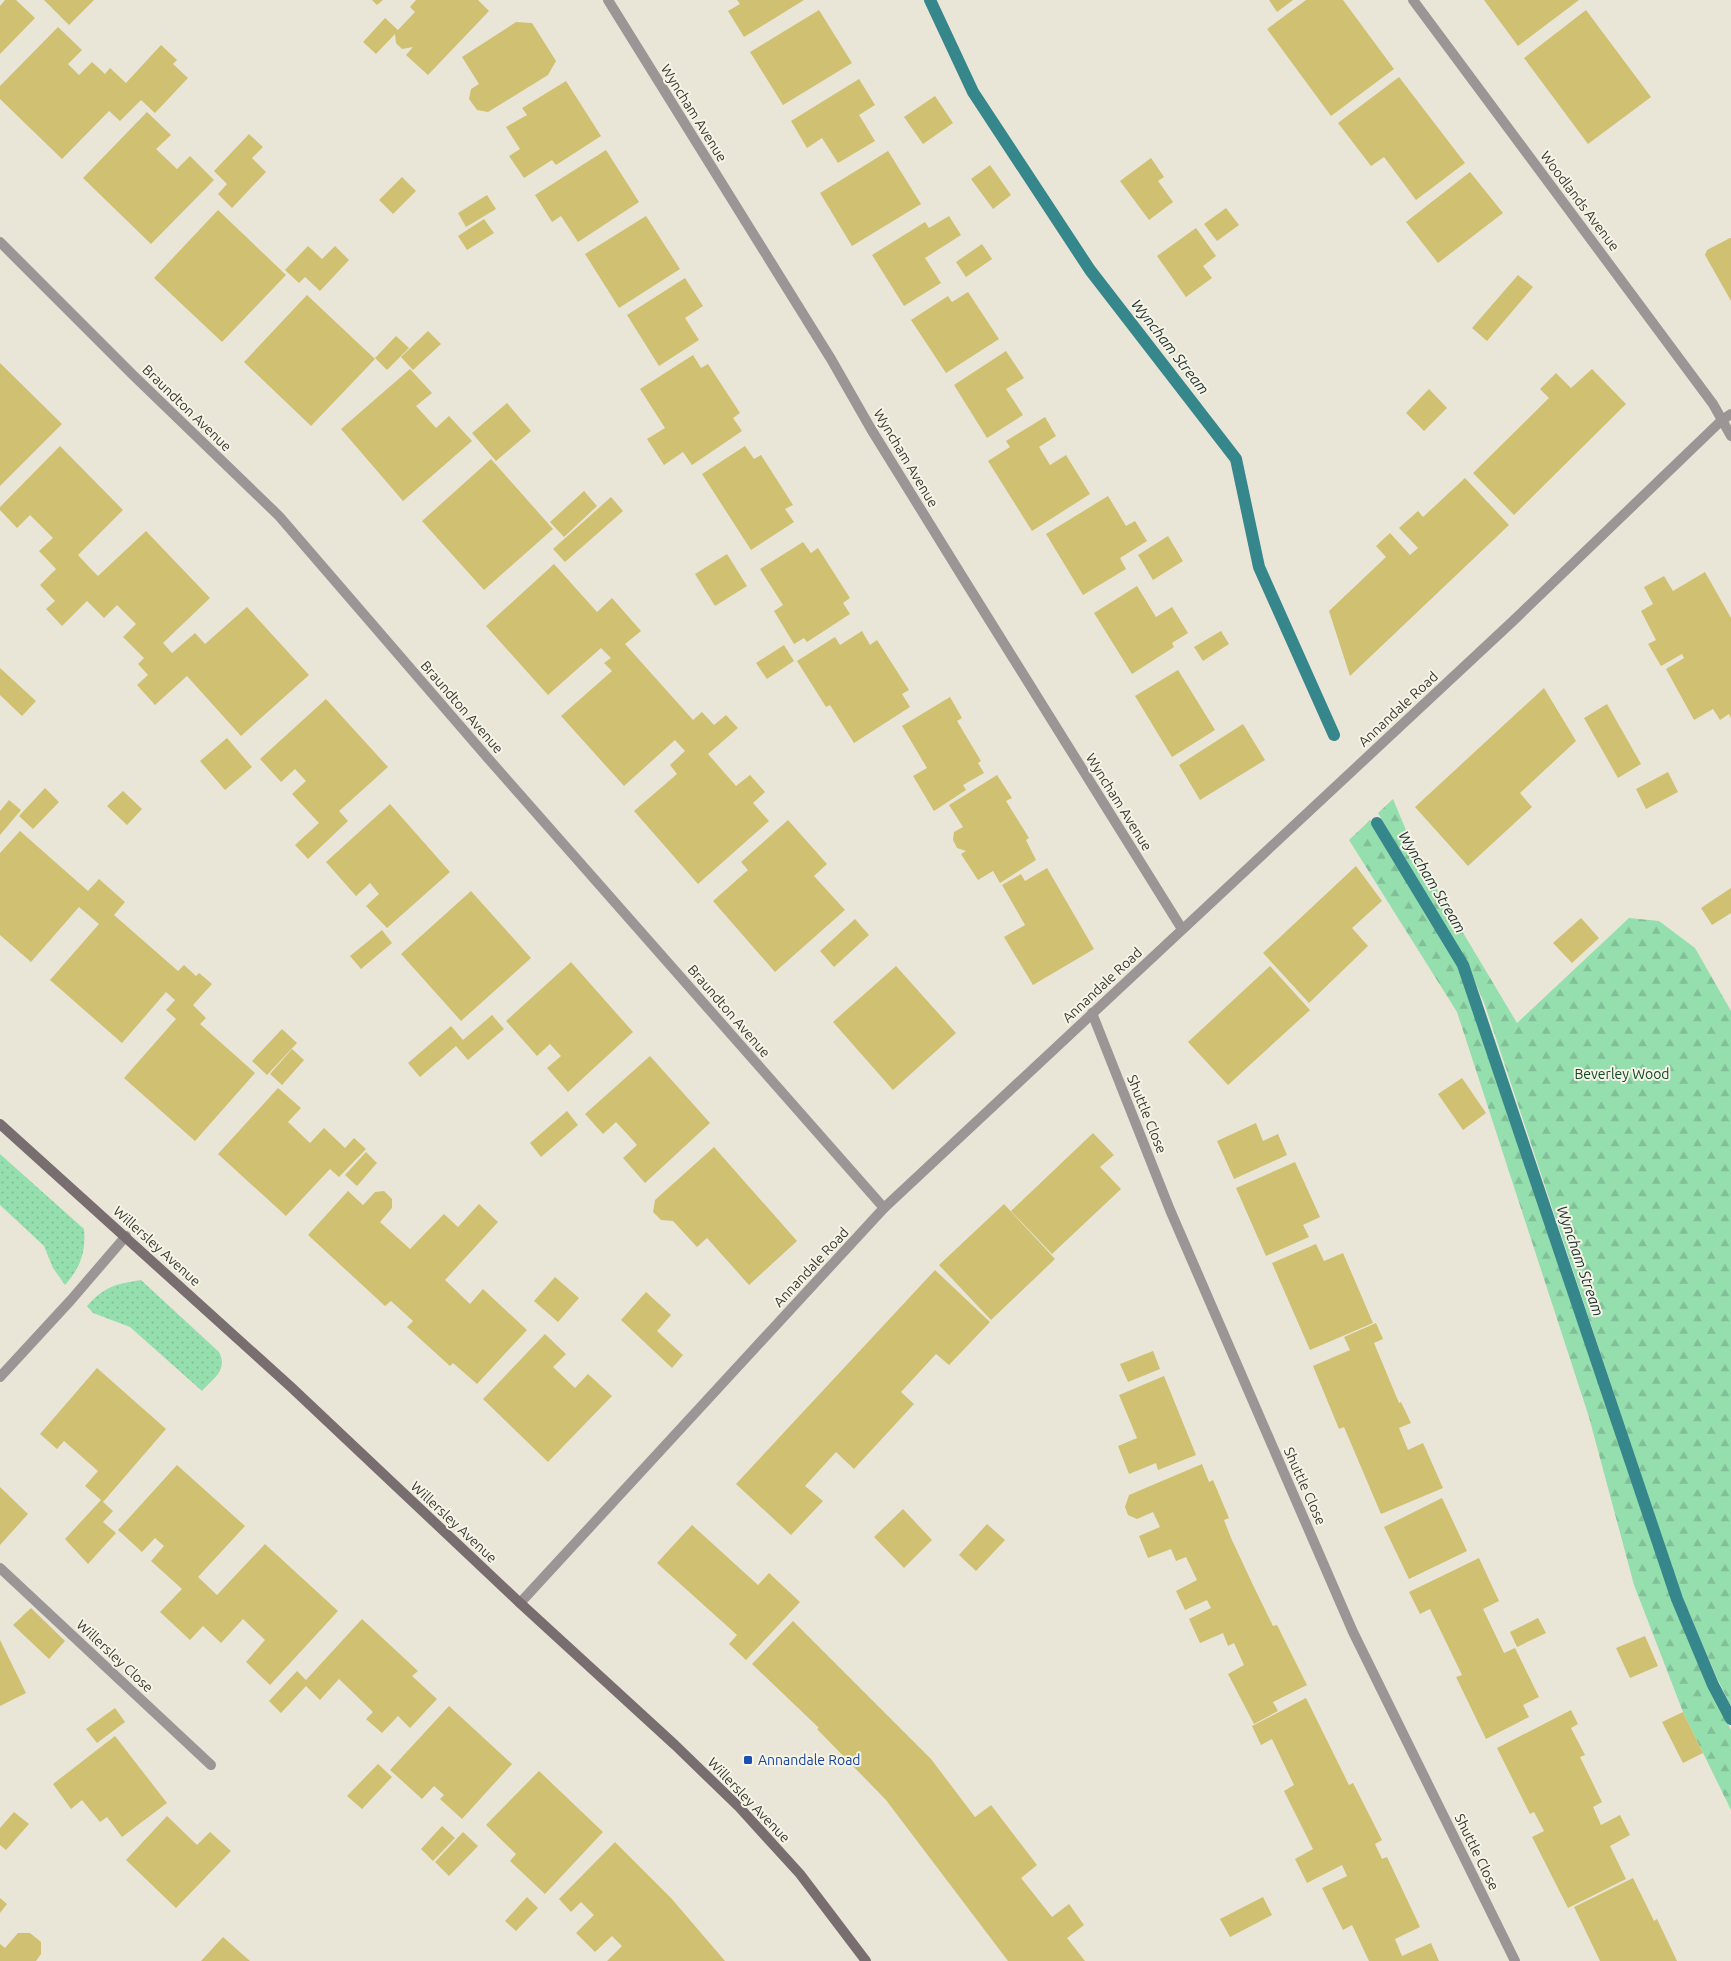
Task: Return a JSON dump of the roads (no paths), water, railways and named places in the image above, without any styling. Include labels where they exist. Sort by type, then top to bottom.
[{"type":"street","name":"Wyncham Avenue","points":[[608,0],[831,359],[955,565],[1182,929]]},
{"type":"street","name":"Woodlands Avenue","points":[[1412,0],[1707,396],[1731,436]]},
{"type":"street","name":"Braundton Avenue","points":[[0,242],[134,376],[279,516],[516,790],[884,1208]]},
{"type":"street","name":"Annandale Road","points":[[520,1603],[884,1208],[1513,620],[1722,420],[1731,414]]},
{"type":"street","name":"Shuttle Close","points":[[1092,1013],[1170,1210],[1354,1632],[1515,1961]]},
{"type":"street","name":"Willersley Avenue","points":[[0,1124],[298,1393],[520,1603],[675,1745],[739,1807],[800,1874],[866,1961]]},
{"type":"street","points":[[0,1377],[126,1236]]},
{"type":"street","name":"Willersley Close","points":[[0,1568],[211,1765]]},
{"type":"waterway","name":"Wyncham Stream","points":[[930,0],[973,92],[1090,270],[1236,459],[1259,567],[1334,735]]},
{"type":"waterway","name":"Wyncham Stream","points":[[1377,823],[1463,965],[1677,1599],[1713,1685],[1731,1719]]},
{"type":"place","name":"Annandale Road","points":[[748,1760]]},
{"type":"park label","name":"Beverley Wood","points":[[1622,1074]]}]
